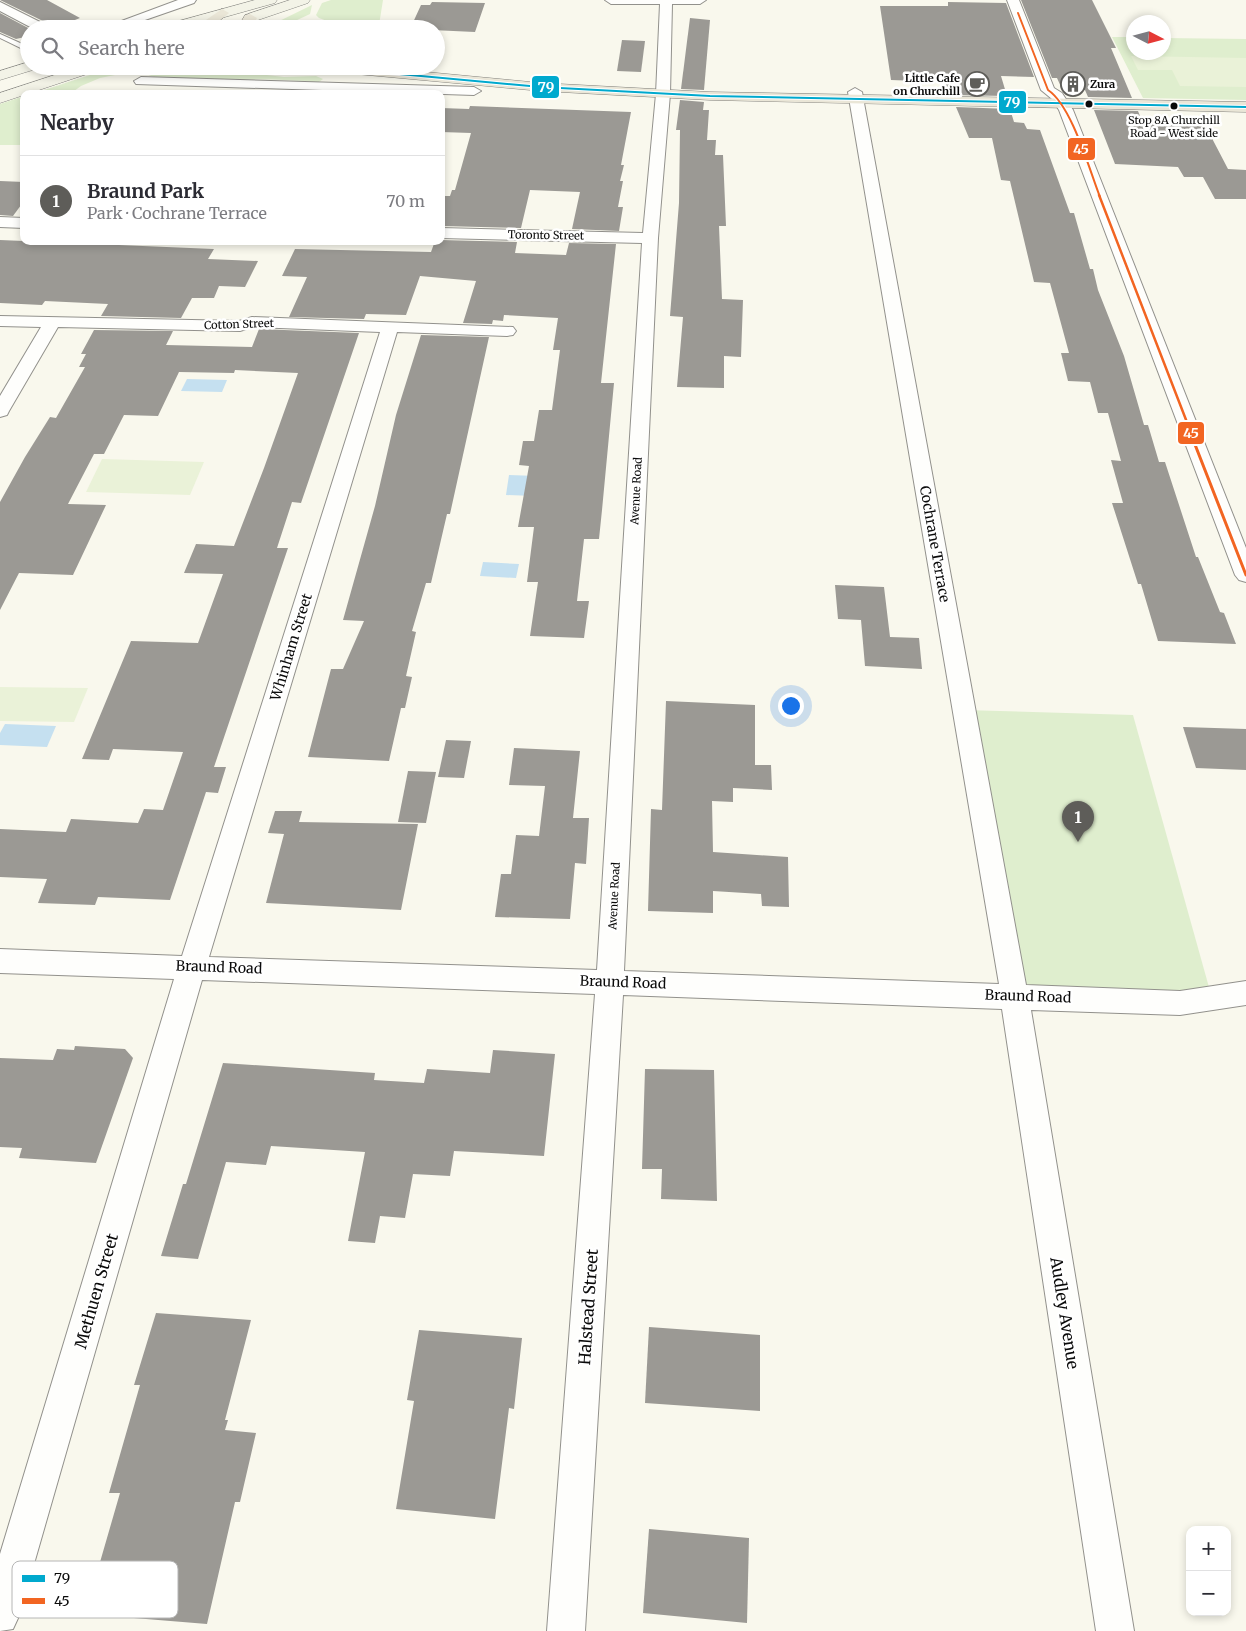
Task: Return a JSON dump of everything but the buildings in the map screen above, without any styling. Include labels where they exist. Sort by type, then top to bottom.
[{"type":"main road","points":[[198,20],[270,0]]},
{"type":"main road","points":[[256,20],[304,0]]},
{"type":"main road","points":[[212,20],[222,13]]},
{"type":"main road","points":[[445,67],[663,91]]},
{"type":"main road","points":[[0,76],[20,70]]},
{"type":"main road","points":[[24,90],[70,75]]},
{"type":"main road","points":[[424,75],[541,87],[1060,100],[1246,107]]},
{"type":"main road","points":[[0,98],[20,91]]},
{"type":"main road","points":[[1060,100],[1246,100]]},
{"type":"street","points":[[132,20],[190,0]]},
{"type":"street","points":[[611,0],[700,0]]},
{"type":"street","points":[[1013,0],[1048,90],[1060,100],[1246,575]]},
{"type":"street","name":"Avenue Road","points":[[610,982],[650,238],[663,91],[666,1]]},
{"type":"street","points":[[0,6],[27,20]]},
{"type":"street","points":[[343,87],[351,75]]},
{"type":"street","points":[[141,81],[441,90]]},
{"type":"street","points":[[445,90],[474,91]]},
{"type":"street","name":"Cochrane Terrace","points":[[856,96],[1014,996]]},
{"type":"street","points":[[0,222],[20,223]]},
{"type":"street","name":"Toronto Street","points":[[445,233],[650,238]]},
{"type":"street","name":"Cotton Street","points":[[0,321],[240,326],[252,322],[507,332]]},
{"type":"street","points":[[0,411],[53,322]]},
{"type":"street","name":"Whinham Street","points":[[192,966],[390,327]]},
{"type":"street","name":"Braund Road","points":[[0,961],[192,966],[1180,1003],[1246,993]]},
{"type":"street","name":"Methuen Street","points":[[16,1561],[192,966]]},
{"type":"street","name":"Halstead Street","points":[[566,1631],[610,982]]},
{"type":"street","name":"Audley Avenue","points":[[1014,996],[1115,1631]]},
{"type":"street","name":"Methuen Street","points":[[0,1616],[12,1575]]},
{"type":"lane","points":[[0,36],[20,46]]},
{"type":"green space","points":[[331,0],[383,0],[380,20],[324,20],[316,15],[322,3]]},
{"type":"green space","points":[[312,5],[310,14],[297,20],[281,20]]},
{"type":"green space","points":[[1112,37],[1126,37],[1126,60],[1171,60],[1171,38],[1246,39],[1246,100],[1143,98]]},
{"type":"green space","points":[[1171,57],[1246,58],[1246,87],[1180,86],[1172,70],[1138,70],[1133,60],[1171,60]]},
{"type":"green space","points":[[90,75],[115,75],[100,78],[76,90],[44,90]]},
{"type":"green space","points":[[148,75],[316,76],[323,79],[316,84],[308,81],[260,79],[220,83],[205,79],[154,77]]},
{"type":"green space","points":[[20,97],[20,145],[0,145],[0,104]]},
{"type":"green space","points":[[102,459],[204,462],[190,495],[86,492]]},
{"type":"green space","points":[[0,687],[88,688],[74,722],[0,721]]},
{"type":"green space","points":[[964,710],[1133,715],[1212,998],[1014,996]]},
{"type":"water","points":[[187,379],[227,380],[222,392],[181,391]]},
{"type":"water","points":[[509,475],[537,476],[534,496],[506,495]]},
{"type":"water","points":[[483,562],[519,564],[516,578],[480,576]]},
{"type":"water","points":[[5,724],[56,726],[47,747],[0,745],[0,733]]},
{"type":"transit line","name":"45","points":[[1018,13],[1048,90],[1057,96],[1066,110],[1246,575]]},
{"type":"transit line","name":"79","points":[[411,75],[541,87],[710,96],[1246,107]]},
{"type":"place","name":"Little Cafe on Churchill","points":[[977,84]]},
{"type":"place","name":"Zura","points":[[1073,84]]},
{"type":"place","name":"Stop 8A Churchill Road - West side","points":[[1174,106]]},
{"type":"place","name":"Braund Park","points":[[1078,842]]}]
